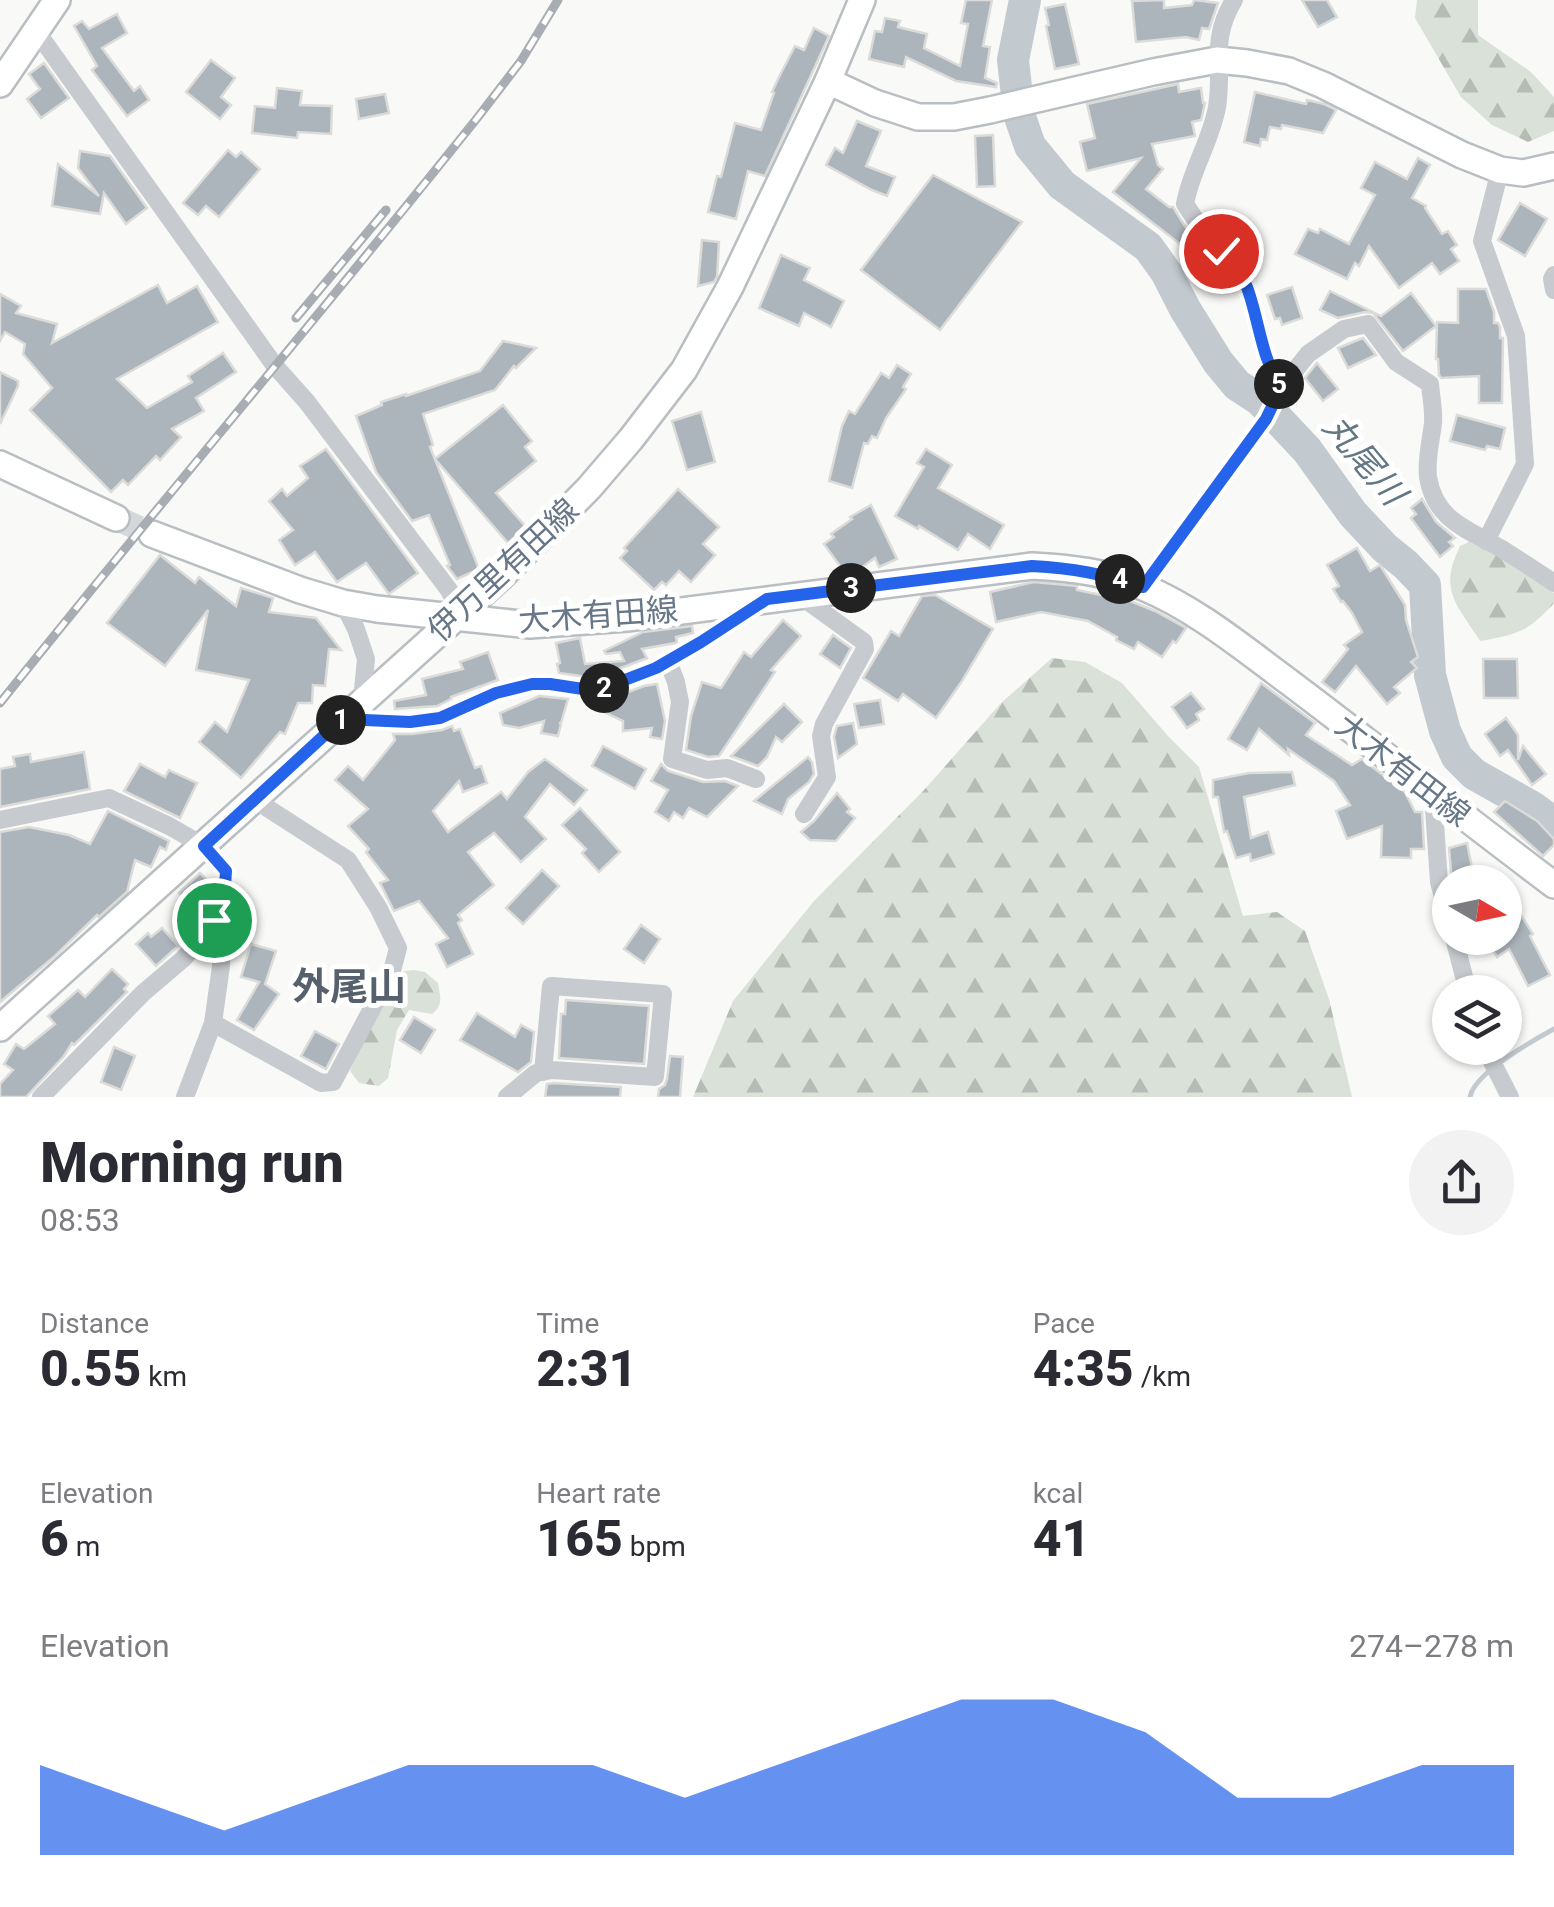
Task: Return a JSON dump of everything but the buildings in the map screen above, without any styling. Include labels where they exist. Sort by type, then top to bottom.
[{"type":"main road","points":[[0,84],[57,0]]},
{"type":"main road","name":"伊万里有田線","points":[[0,1028],[502,576],[631,440],[684,370],[730,287],[862,0]]},
{"type":"main road","points":[[828,80],[875,103],[918,117],[954,117],[1170,68],[1217,60],[1246,63],[1289,71],[1500,170],[1523,173],[1554,166]]},
{"type":"main road","points":[[0,464],[116,518]]},
{"type":"main road","name":"大木有田線","points":[[152,534],[343,603],[530,625],[627,618],[1032,566],[1072,568],[1108,576],[1143,587],[1210,624],[1554,885]]},
{"type":"street","points":[[1234,0],[1224,17],[1217,60],[1217,107],[1189,182],[1185,204],[1248,288],[1270,369],[1281,388]]},
{"type":"street","points":[[37,32],[275,366],[449,590],[456,616]]},
{"type":"street","points":[[1486,540],[1525,464],[1516,336],[1482,241],[1500,170]]},
{"type":"street","points":[[1554,275],[1554,290]]},
{"type":"street","points":[[1143,587],[1266,419],[1281,388],[1308,354],[1344,329],[1368,324],[1396,362],[1430,384],[1433,422],[1428,474],[1440,508],[1465,531],[1554,582]]},
{"type":"street","points":[[799,595],[864,642],[865,649],[824,724],[827,777],[804,814]]},
{"type":"street","points":[[342,719],[410,722],[440,718],[496,693],[532,684],[596,691],[668,661],[767,599]]},
{"type":"street","points":[[343,603],[366,659],[362,700]]},
{"type":"street","points":[[668,661],[680,702],[672,759],[707,770],[727,768],[756,778]]},
{"type":"street","points":[[1432,794],[1438,865]]},
{"type":"street","points":[[0,820],[109,798],[204,846],[226,871],[214,1023],[185,1097]]},
{"type":"street","points":[[214,1023],[321,1082],[333,1082],[392,972],[398,948],[348,860],[255,800]]},
{"type":"street","points":[[41,1097],[184,958],[204,936],[224,900]]},
{"type":"street","points":[[506,1097],[536,1072],[654,1078],[663,994],[551,986],[542,1072]]},
{"type":"street","points":[[1493,1065],[1510,1097]]},
{"type":"green space","points":[[1417,0],[1478,0],[1478,35],[1531,72],[1554,97],[1554,131],[1528,142],[1492,125],[1461,97],[1415,18]]},
{"type":"green space","points":[[1469,542],[1554,593],[1554,603],[1522,630],[1480,641],[1458,607],[1451,586],[1460,546]]},
{"type":"green space","points":[[1052,658],[1085,662],[1122,683],[1199,767],[1243,916],[1277,912],[1305,931],[1329,999],[1352,1097],[693,1097],[733,1001],[814,901],[924,790],[1001,703]]},
{"type":"green space","points":[[404,971],[425,972],[438,983],[438,1007],[432,1014],[409,1010],[397,1030],[388,1078],[379,1086],[359,1083],[350,1071],[368,1028]]},
{"type":"waterway","name":"丸尾川","points":[[1025,0],[1013,60],[1019,114],[1030,146],[1062,185],[1148,247],[1218,362],[1307,450],[1353,514],[1425,585],[1430,675],[1445,731],[1457,757],[1474,774],[1554,823]]},
{"type":"waterway","points":[[1470,1097],[1493,1068],[1554,1029]]},
{"type":"tunnel","points":[[116,518],[152,534]]},
{"type":"railway","points":[[0,703],[478,117],[521,61],[558,0]]},
{"type":"railway","points":[[296,318],[386,210]]},
{"type":"district","name":"外尾山","points":[[349,987]]},
{"type":"route","points":[[214,920],[224,900],[226,871],[204,846],[342,719],[410,722],[440,718],[496,693],[532,684],[596,691],[656,668],[767,599],[1032,566],[1072,568],[1143,587],[1266,419],[1281,388],[1261,343],[1248,288],[1221,251]]}]
